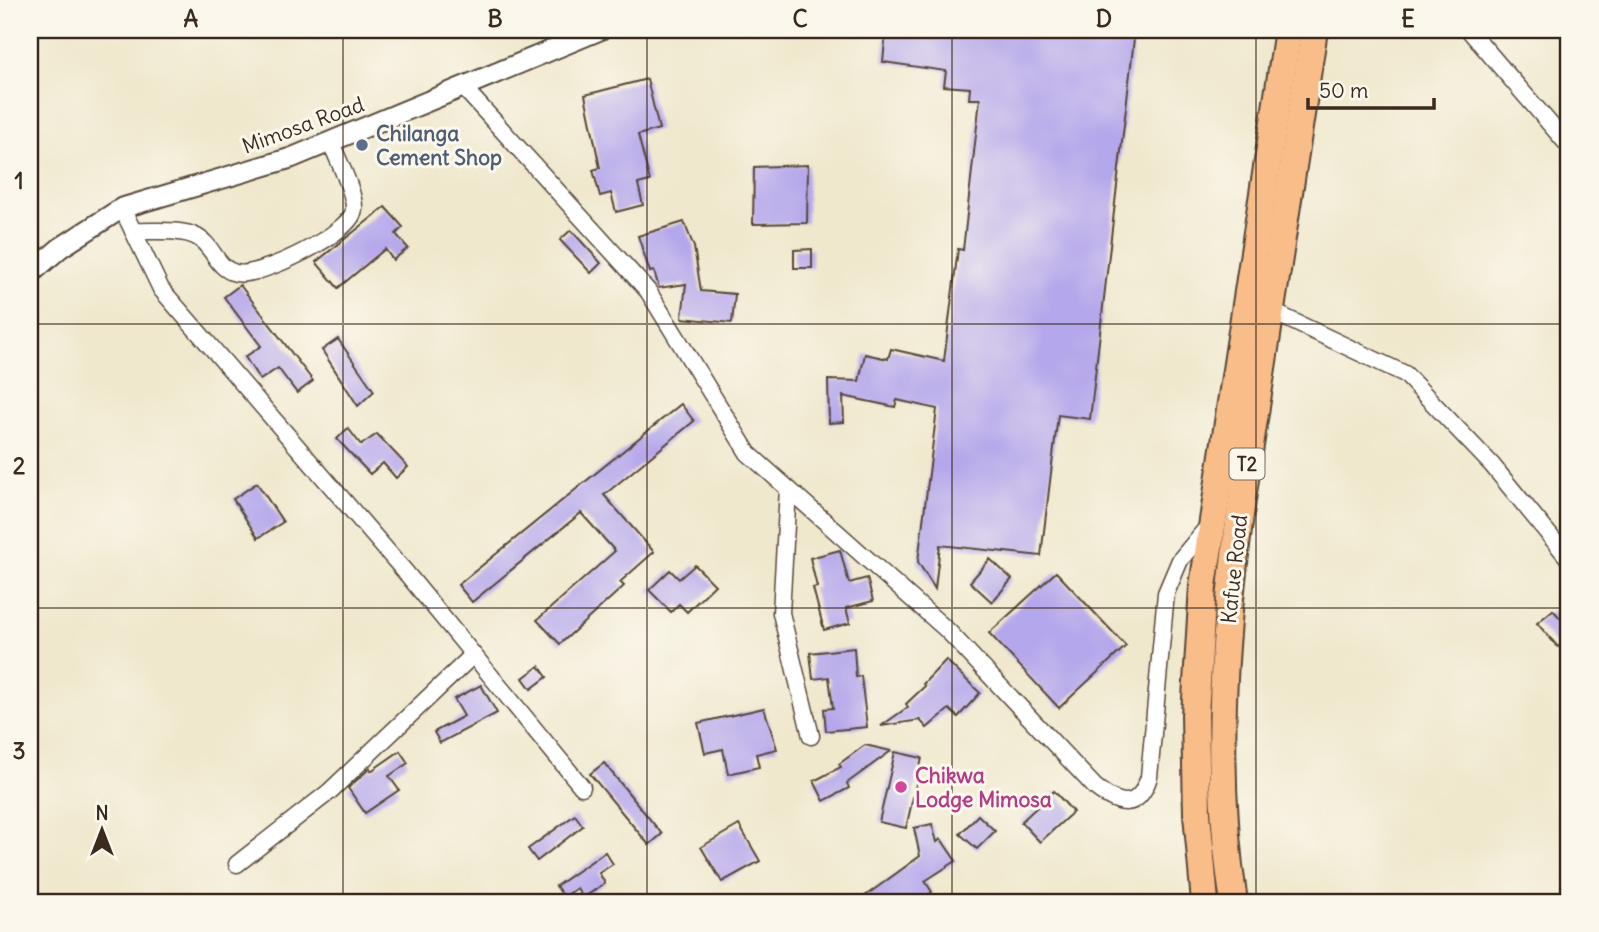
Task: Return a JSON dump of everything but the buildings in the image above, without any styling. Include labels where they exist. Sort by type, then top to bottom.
[{"type":"highway","name":"Kafue Road","points":[[1205,902],[1197,814],[1195,715],[1198,637],[1213,521],[1288,30]]},
{"type":"highway","name":"Kafue Road","points":[[1234,902],[1223,821],[1224,665],[1236,545],[1314,30]]},
{"type":"street","name":"Mimosa Road","points":[[30,274],[60,248],[122,208],[291,158],[600,30]]},
{"type":"street","points":[[1469,30],[1569,146]]},
{"type":"street","points":[[463,87],[648,291],[748,453],[948,631],[1095,787],[1109,798],[1128,802],[1141,795],[1149,777],[1166,593],[1180,560],[1213,521]]},
{"type":"street","points":[[133,231],[191,235],[203,242],[221,265],[233,273],[265,271],[327,236],[352,217],[354,205],[331,142]]},
{"type":"street","points":[[122,208],[161,289],[407,575],[582,787]]},
{"type":"street","points":[[1271,311],[1405,374],[1492,465],[1569,559]]},
{"type":"street","points":[[788,489],[781,613],[811,736]]},
{"type":"street","points":[[237,864],[321,799],[472,656]]},
{"type":"place","name":"Chilanga Cement Shop","points":[[362,145]]},
{"type":"place","name":"Chikwa Lodge Mimosa","points":[[901,787]]}]
